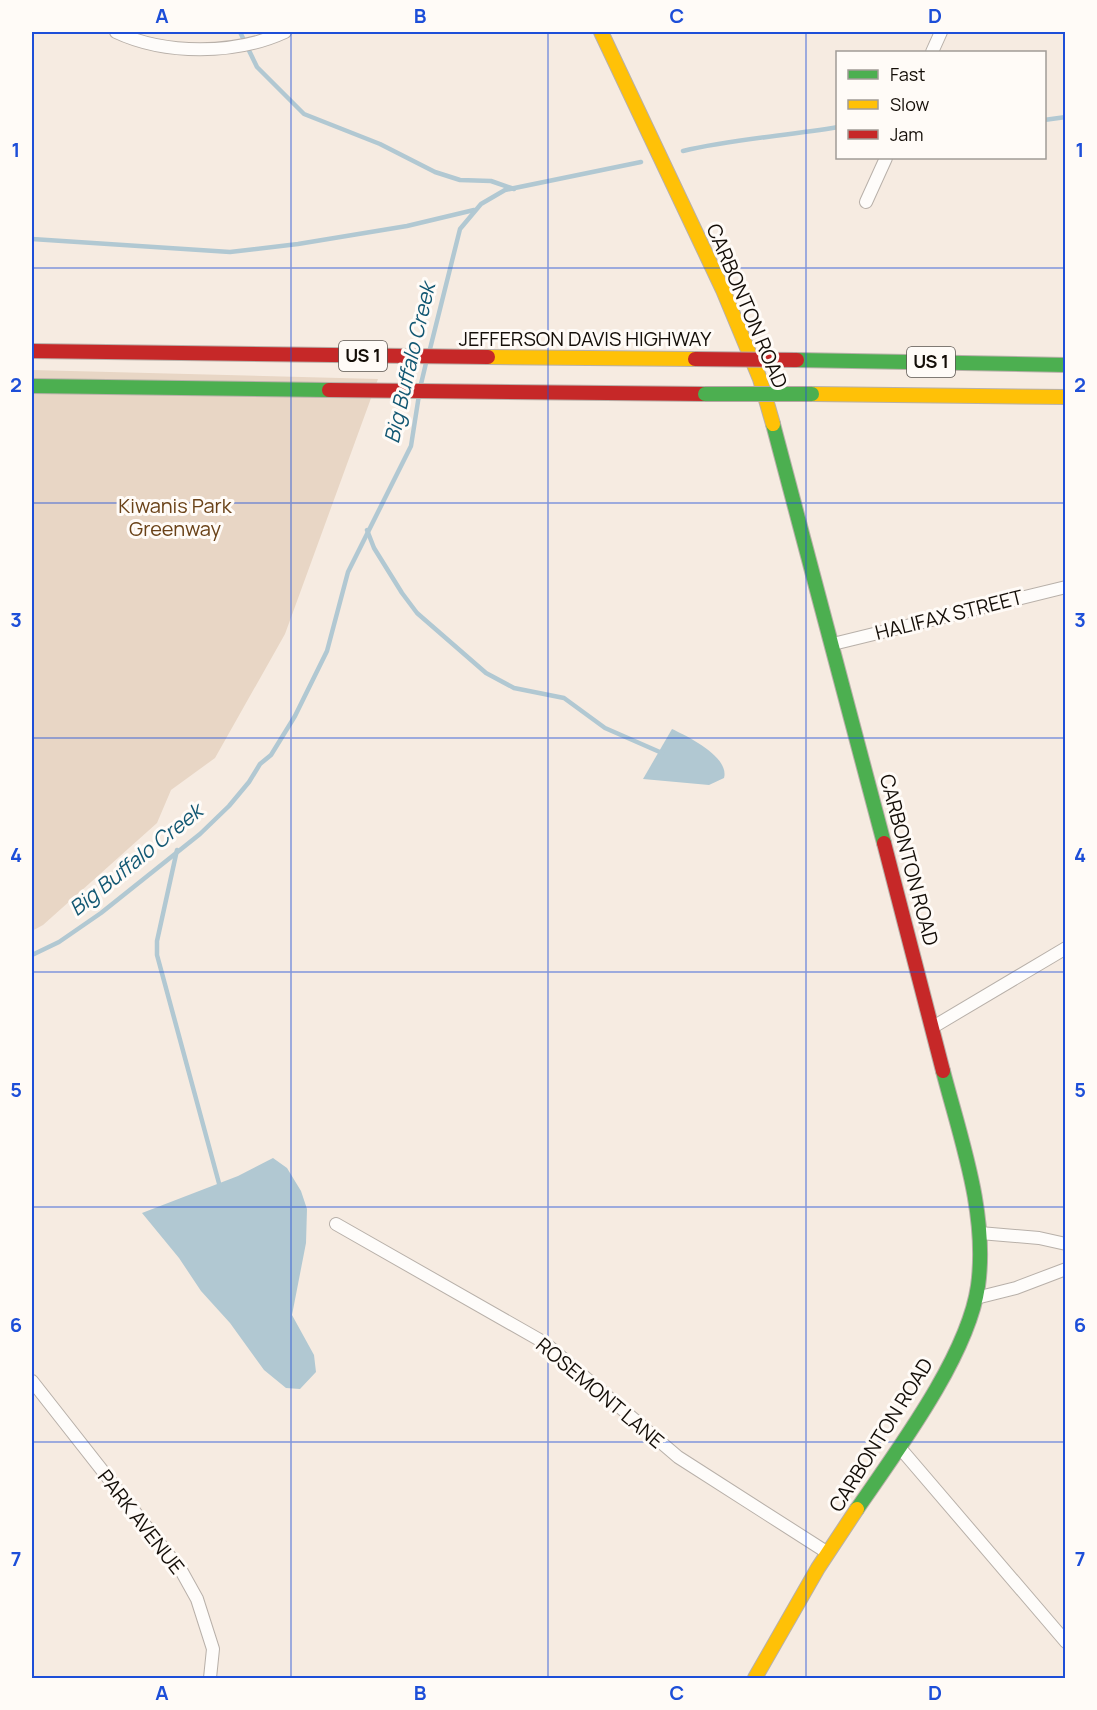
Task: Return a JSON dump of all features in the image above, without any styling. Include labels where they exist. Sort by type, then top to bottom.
[{"type":"main road","name":"CARBONTON ROAD","points":[[601,32],[723,290],[760,379],[833,644],[933,1027],[973,1186],[980,1233],[980,1271],[976,1298],[971,1316],[940,1384],[900,1448],[828,1553],[755,1678]]},
{"type":"main road","name":"JEFFERSON DAVIS HIGHWAY","points":[[32,351],[1065,365]]},
{"type":"main road","name":"US 1","points":[[32,386],[1065,398]]},
{"type":"street","points":[[116,32],[168,48],[246,44],[285,32]]},
{"type":"street","points":[[932,51],[941,32]]},
{"type":"street","points":[[866,202],[886,159]]},
{"type":"street","name":"HALIFAX STREET","points":[[833,644],[1065,586]]},
{"type":"street","points":[[933,1027],[1065,948]]},
{"type":"street","name":"ROSEMONT LANE","points":[[336,1224],[545,1343],[678,1457],[828,1553]]},
{"type":"street","points":[[980,1233],[1039,1238],[1065,1244]]},
{"type":"street","points":[[976,1298],[1016,1288],[1065,1269]]},
{"type":"street","name":"PARK AVENUE","points":[[32,1382],[182,1572],[197,1599],[213,1650],[210,1678]]},
{"type":"street","points":[[900,1448],[1065,1642]]},
{"type":"green space","name":"Kiwanis Park Greenway","points":[[32,370],[378,379],[285,634],[215,758],[171,790],[157,823],[43,925],[32,931]]},
{"type":"water","points":[[672,729],[697,742],[714,755],[721,762],[724,778],[709,785],[643,779]]},
{"type":"water","points":[[273,1158],[287,1168],[301,1191],[307,1209],[306,1243],[292,1315],[314,1355],[316,1372],[300,1389],[286,1388],[264,1370],[230,1323],[201,1291],[179,1258],[142,1213],[238,1176]]},
{"type":"waterway","points":[[240,32],[257,67],[304,114],[380,144],[435,172],[460,180],[491,181],[514,189]]},
{"type":"waterway","name":"Big Buffalo Creek","points":[[1046,120],[1066,117]]},
{"type":"waterway","name":"Big Buffalo Creek","points":[[683,151],[721,143],[836,127]]},
{"type":"waterway","name":"Big Buffalo Creek","points":[[430,349],[460,229],[481,204],[505,190],[641,162]]},
{"type":"waterway","points":[[32,239],[230,252],[298,244],[407,226],[474,210]]},
{"type":"waterway","name":"Big Buffalo Creek","points":[[421,384],[426,363]]},
{"type":"waterway","name":"Big Buffalo Creek","points":[[32,955],[59,942],[101,913],[200,834],[229,806],[249,782],[260,764],[271,755],[295,716],[327,651],[348,572],[411,446],[419,395]]},
{"type":"waterway","points":[[367,530],[374,548],[417,613],[486,673],[514,688],[564,698],[605,728],[662,753]]},
{"type":"waterway","points":[[177,850],[157,941],[157,955],[220,1187]]},
{"type":"traffic: fast","points":[[797,360],[1066,365]]},
{"type":"traffic: fast","points":[[32,386],[329,390]]},
{"type":"traffic: fast","points":[[705,394],[812,394]]},
{"type":"traffic: fast","points":[[773,424],[884,843]]},
{"type":"traffic: fast","points":[[857,1509],[929,1402],[946,1372],[972,1313],[978,1286],[980,1259],[976,1205],[965,1150],[943,1071]]},
{"type":"traffic: slow","points":[[601,32],[723,290],[760,379],[773,424]]},
{"type":"traffic: slow","points":[[488,357],[695,359]]},
{"type":"traffic: slow","points":[[812,394],[1066,397]]},
{"type":"traffic: slow","points":[[755,1678],[818,1568],[857,1509]]},
{"type":"traffic: jam","points":[[32,351],[488,357]]},
{"type":"traffic: jam","points":[[695,359],[797,360]]},
{"type":"traffic: jam","points":[[329,390],[705,394]]},
{"type":"traffic: jam","points":[[884,843],[943,1071]]}]
